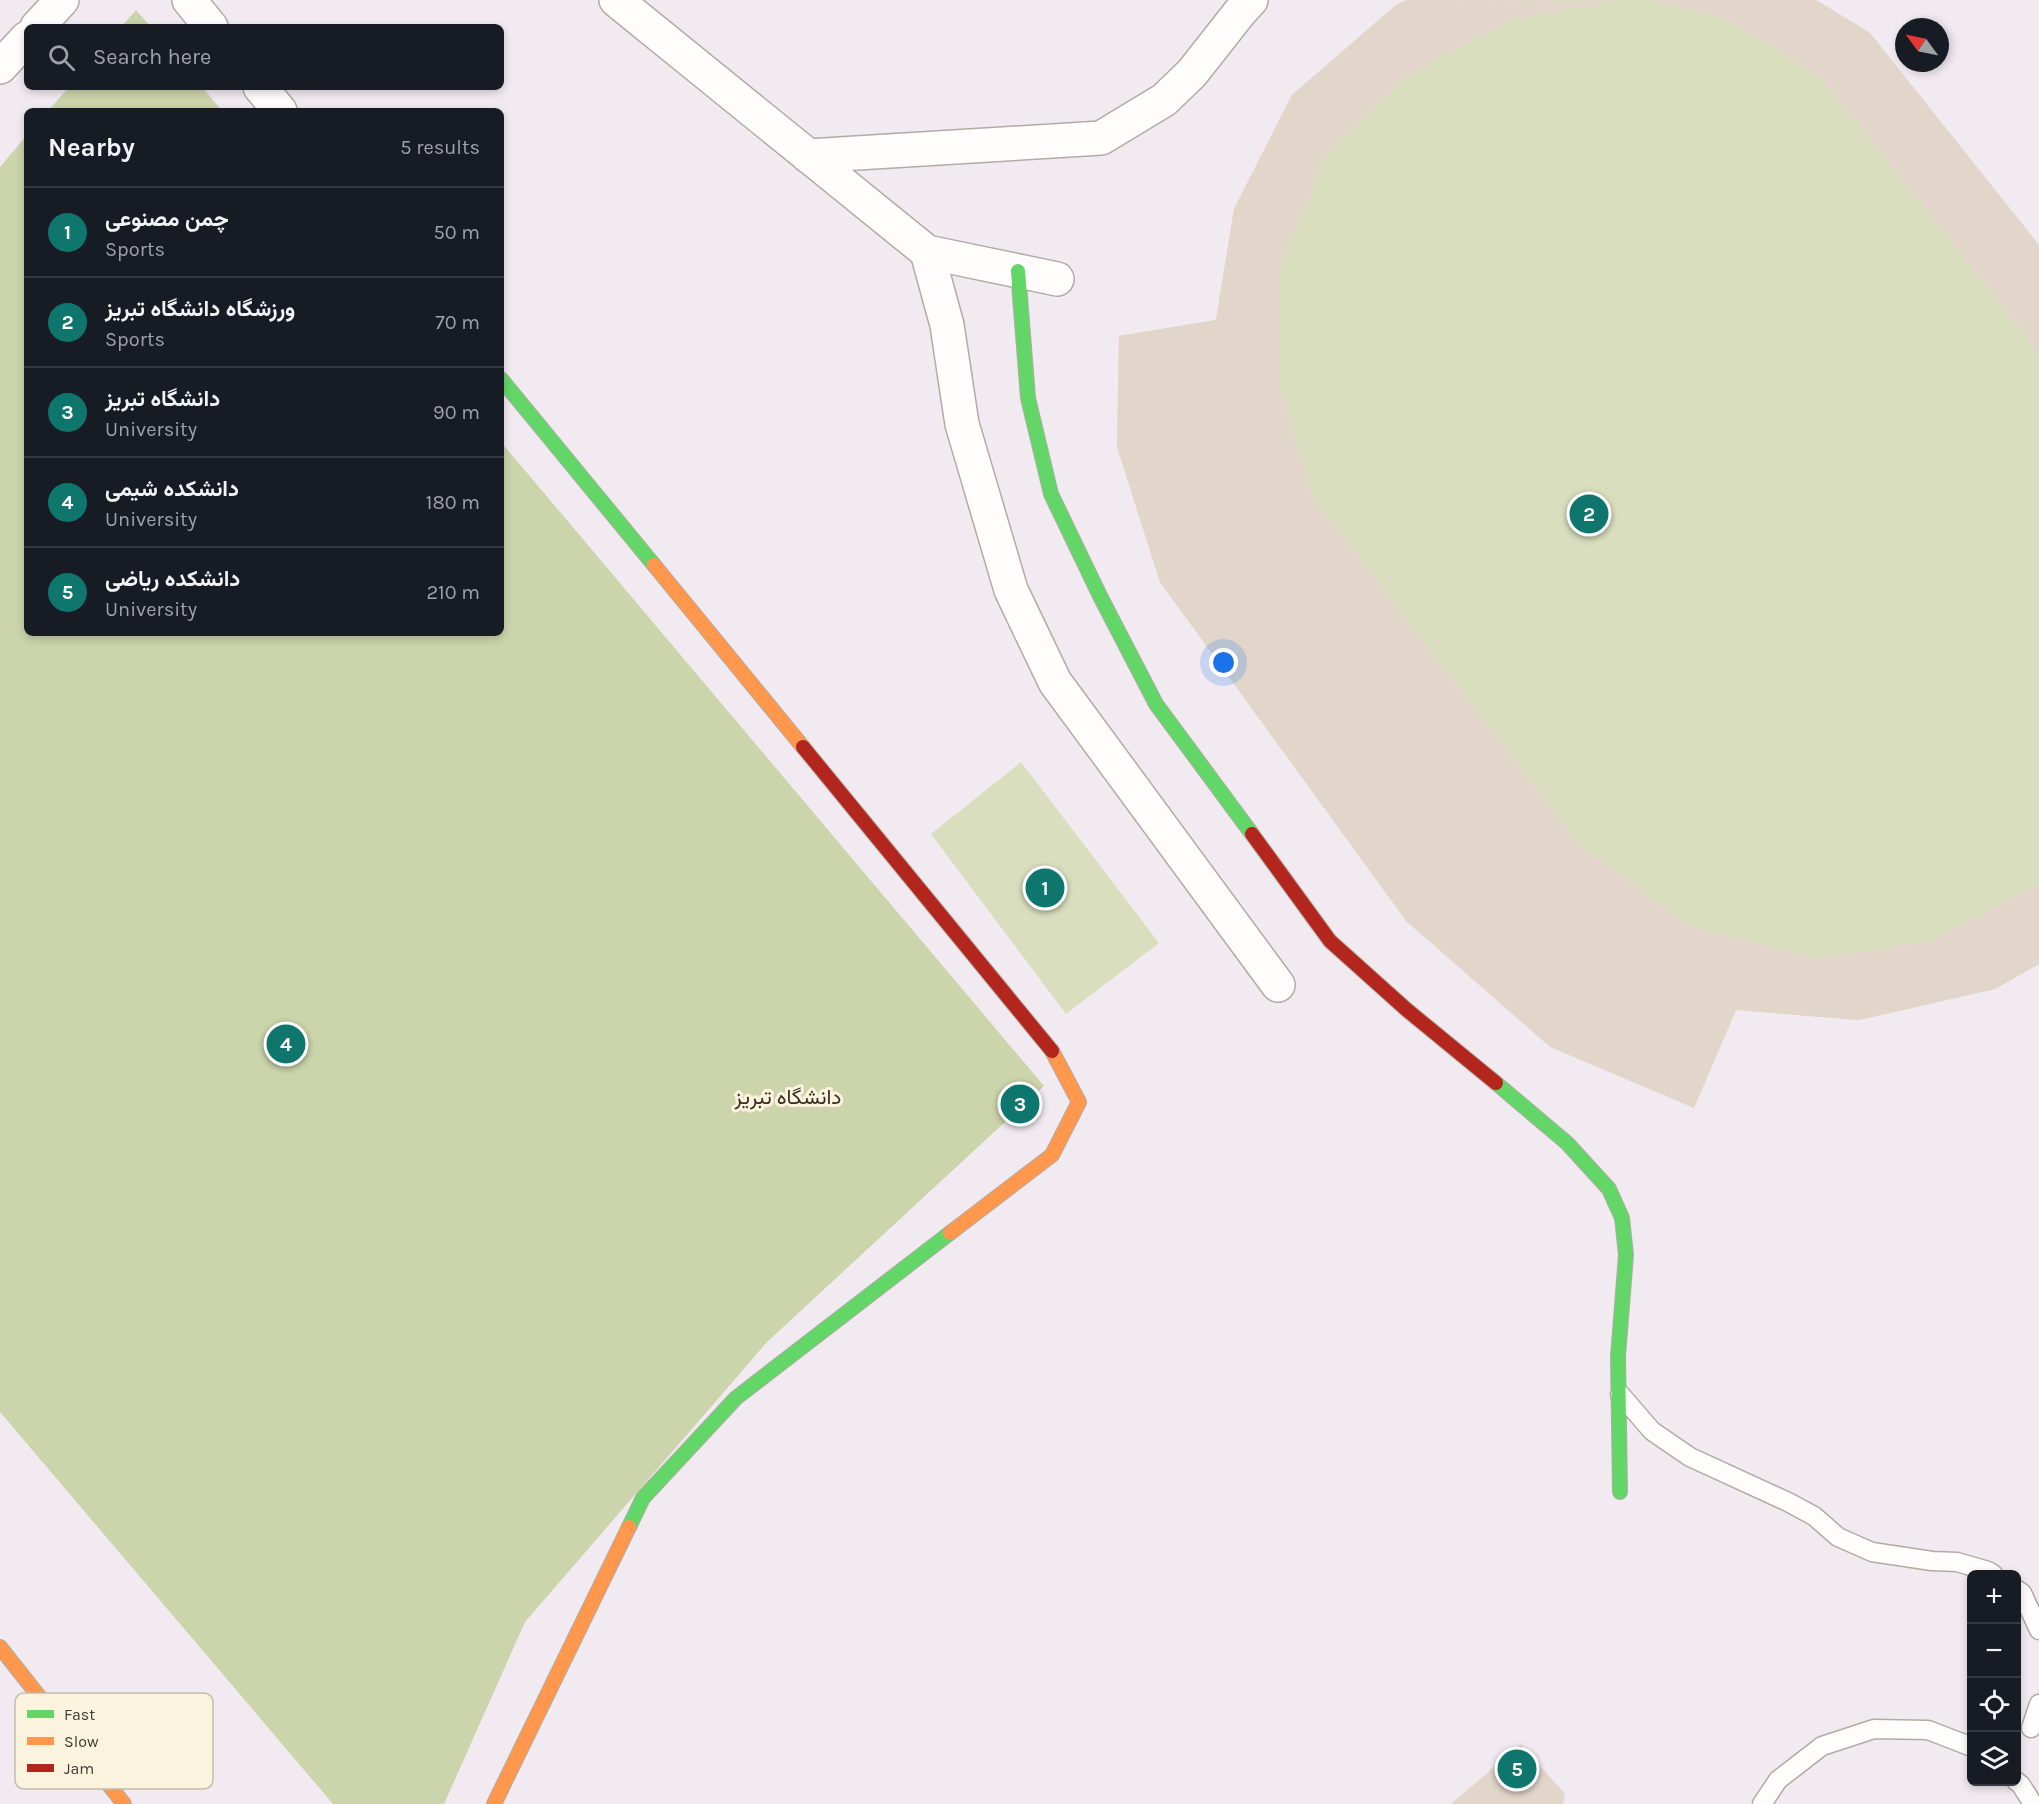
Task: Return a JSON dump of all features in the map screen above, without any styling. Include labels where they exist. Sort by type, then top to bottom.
[{"type":"street","points":[[40,24],[62,0]]},
{"type":"street","points":[[189,0],[209,24]]},
{"type":"street","points":[[616,0],[927,252],[1057,279]]},
{"type":"street","points":[[808,156],[1101,138],[1164,100],[1192,73],[1251,0]]},
{"type":"street","points":[[0,67],[24,41]]},
{"type":"street","points":[[262,90],[278,108]]},
{"type":"street","points":[[927,252],[947,325],[962,424],[1011,590],[1055,682],[1278,985]]},
{"type":"street","points":[[1018,271],[1028,398],[1051,494],[1156,704],[1330,941],[1407,1010],[1567,1143],[1609,1188],[1622,1218],[1626,1255],[1618,1356],[1620,1492]]},
{"type":"street","points":[[494,1804],[643,1498],[736,1398],[1052,1155],[1079,1102],[1052,1048],[504,383]]},
{"type":"street","points":[[0,1647],[36,1693]]},
{"type":"street","points":[[112,1789],[124,1804]]},
{"type":"lane","points":[[1619,1393],[1652,1431],[1690,1457],[1814,1516],[1838,1537],[1872,1552],[1932,1561],[1957,1562],[1985,1570]]},
{"type":"lane","points":[[2021,1592],[2039,1630]]},
{"type":"lane","points":[[2029,1729],[2039,1704]]},
{"type":"lane","points":[[1762,1804],[1778,1780],[1822,1746],[1874,1729],[1928,1730],[1967,1745]]},
{"type":"lane","points":[[2021,1785],[2033,1804]]},
{"type":"shaded area","name":"دانشگاه تبریز","points":[[0,0],[2039,0],[2039,1804],[0,1804]]},
{"type":"green space","points":[[1407,0],[1816,0],[1870,33],[1895,64],[1895,72],[1901,72],[2039,245],[2039,964],[1995,989],[1859,1020],[1736,1010],[1694,1108],[1407,922],[1160,582],[1117,447],[1119,336],[1216,320],[1234,209],[1292,95],[1396,5]]},
{"type":"green space","points":[[136,10],[148,24],[124,24]]},
{"type":"green space","points":[[66,90],[204,90],[220,108],[51,108]]},
{"type":"green space","points":[[24,139],[24,636],[504,636],[504,446],[1044,1086],[767,1342],[525,1622],[444,1804],[333,1804],[0,1412],[0,167]]},
{"type":"green space","points":[[1021,762],[1159,943],[1066,1014],[931,834]]},
{"type":"building","points":[[1407,0],[1620,1],[1513,19],[1409,75],[1326,155],[1280,270],[1280,388],[1313,497],[1580,845],[1689,926],[1816,958],[1931,941],[2039,884],[2039,964],[1995,989],[1859,1020],[1736,1010],[1694,1108],[1550,1047],[1407,922],[1160,582],[1117,447],[1119,336],[1216,320],[1234,209],[1292,95],[1396,5]]},
{"type":"building","points":[[1648,0],[1816,0],[1870,33],[1895,64],[1895,72],[1901,72],[2039,245],[2039,353],[1820,77],[1723,18]]},
{"type":"building","points":[[1521,1744],[1565,1794],[1563,1804],[1451,1804]]},
{"type":"traffic: fast","points":[[1018,271],[1028,398],[1051,494],[1156,704],[1252,834]]},
{"type":"traffic: fast","points":[[504,383],[654,565]]},
{"type":"traffic: fast","points":[[1496,1083],[1567,1143],[1609,1189],[1622,1218],[1626,1255],[1618,1356],[1620,1492]]},
{"type":"traffic: fast","points":[[629,1527],[643,1498],[736,1398],[950,1233]]},
{"type":"traffic: slow","points":[[654,565],[803,747]]},
{"type":"traffic: slow","points":[[950,1233],[1052,1155],[1079,1102],[1052,1051]]},
{"type":"traffic: slow","points":[[494,1804],[629,1527]]},
{"type":"traffic: slow","points":[[0,1647],[36,1693]]},
{"type":"traffic: slow","points":[[112,1789],[124,1804]]},
{"type":"traffic: jam","points":[[803,747],[1052,1051]]},
{"type":"traffic: jam","points":[[1252,834],[1330,941],[1407,1010],[1496,1083]]},
{"type":"place","name":"ورزشگاه دانشگاه تبریز","points":[[1589,514]]},
{"type":"place","name":"چمن مصنوعی","points":[[1045,888]]},
{"type":"place","name":"دانشکده شیمی","points":[[286,1044]]},
{"type":"place","name":"دانشگاه تبریز","points":[[1020,1104]]},
{"type":"place","name":"دانشکده ریاضی","points":[[1517,1769]]},
{"type":"district","name":"دانشگاه تبریز","points":[[788,1097]]}]
